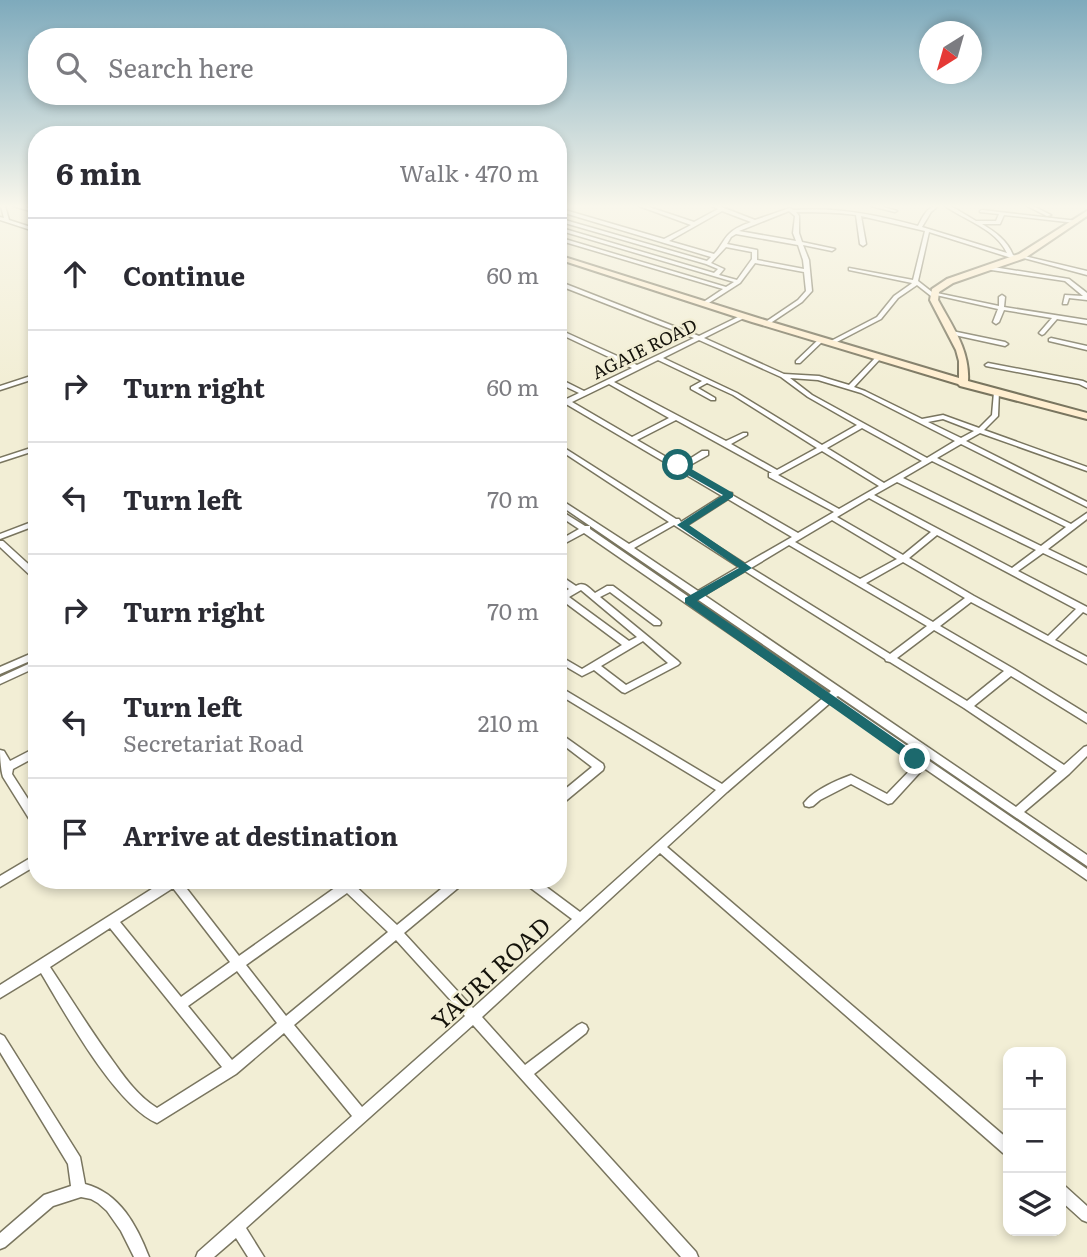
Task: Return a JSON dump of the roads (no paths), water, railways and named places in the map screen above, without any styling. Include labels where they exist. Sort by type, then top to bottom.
[{"type":"street","points":[[582,265],[963,384],[1087,416]]},
{"type":"street","points":[[645,265],[727,289]]},
{"type":"street","points":[[678,265],[738,282]]},
{"type":"street","points":[[713,265],[721,269],[715,276]]},
{"type":"street","points":[[704,304],[738,282],[750,265]]},
{"type":"street","points":[[773,265],[807,271]]},
{"type":"street","points":[[766,324],[809,291],[806,265]]},
{"type":"street","points":[[831,343],[879,318],[896,297],[916,282],[919,265]]},
{"type":"street","points":[[933,294],[950,282],[995,265]]},
{"type":"street","points":[[1053,265],[1087,273]]},
{"type":"street","points":[[987,268],[1067,280],[1087,297]]},
{"type":"street","points":[[851,269],[916,282],[933,294],[1087,322]]},
{"type":"street","points":[[567,286],[697,337],[783,376],[798,389],[862,425],[1071,527]]},
{"type":"street","points":[[933,294],[962,352],[965,370],[963,384]]},
{"type":"street","points":[[1065,303],[1066,296],[1087,297]]},
{"type":"street","points":[[996,322],[1002,298]]},
{"type":"street","name":"AGAIE ROAD","points":[[567,402],[742,317]]},
{"type":"street","points":[[1042,333],[1056,317]]},
{"type":"street","points":[[952,333],[1005,344]]},
{"type":"street","points":[[567,335],[636,367]]},
{"type":"street","points":[[798,362],[821,340]]},
{"type":"street","points":[[1051,340],[1087,348]]},
{"type":"street","points":[[657,357],[735,394],[884,486]]},
{"type":"street","points":[[851,387],[878,357]]},
{"type":"street","points":[[989,365],[1081,382],[1087,386]]},
{"type":"street","points":[[783,376],[819,378],[851,387],[924,421],[1087,505]]},
{"type":"street","points":[[0,388],[28,379]]},
{"type":"street","points":[[707,381],[692,388],[713,399]]},
{"type":"street","points":[[608,382],[778,472]]},
{"type":"street","points":[[567,384],[584,393]]},
{"type":"street","points":[[693,598],[980,430],[995,416],[997,392]]},
{"type":"street","points":[[567,402],[729,495],[861,582],[1087,719]]},
{"type":"street","points":[[633,439],[674,418]]},
{"type":"street","points":[[924,421],[943,418],[1087,469]]},
{"type":"street","points":[[862,425],[772,475],[903,559],[1087,661]]},
{"type":"street","points":[[726,444],[746,434]]},
{"type":"street","points":[[0,460],[28,451]]},
{"type":"street","points":[[567,452],[1065,771]]},
{"type":"street","points":[[681,467],[705,453]]},
{"type":"street","points":[[896,478],[1087,571]]},
{"type":"street","points":[[628,548],[729,495]]},
{"type":"street","points":[[867,495],[1084,609],[1049,640]]},
{"type":"street","points":[[567,506],[693,598]]},
{"type":"street","points":[[1012,572],[1087,515]]},
{"type":"street","points":[[567,517],[693,598],[832,694],[1087,861]]},
{"type":"street","points":[[567,540],[595,524]]},
{"type":"street","points":[[0,537],[28,526]]},
{"type":"street","points":[[861,582],[903,559],[936,532]]},
{"type":"street","points":[[0,542],[28,568]]},
{"type":"street","points":[[567,584],[576,590]]},
{"type":"street","points":[[567,595],[581,586],[674,663],[625,690],[595,666]]},
{"type":"street","points":[[594,597],[610,588],[657,623]]},
{"type":"street","points":[[889,659],[971,598]]},
{"type":"street","points":[[567,602],[628,645]]},
{"type":"street","points":[[567,663],[582,673],[643,637]]},
{"type":"street","points":[[0,671],[28,658]]},
{"type":"street","points":[[0,681],[28,667]]},
{"type":"street","points":[[967,706],[1011,671]]},
{"type":"street","points":[[567,694],[723,789]]},
{"type":"street","points":[[832,694],[922,764],[1087,875]]},
{"type":"street","name":"YAURI ROAD","points":[[203,1257],[832,694]]},
{"type":"street","points":[[567,743],[599,767],[567,794]]},
{"type":"street","points":[[1016,813],[1087,750]]},
{"type":"street","points":[[0,754],[5,773],[28,808]]},
{"type":"street","points":[[5,773],[28,757]]},
{"type":"street","points":[[809,803],[851,779],[888,800],[922,764]]},
{"type":"street","points":[[661,848],[1003,1144]]},
{"type":"street","points":[[0,882],[28,865]]},
{"type":"street","points":[[0,992],[162,889]]},
{"type":"street","points":[[180,889],[284,1023],[362,1117]]},
{"type":"street","points":[[181,1004],[336,889]]},
{"type":"street","points":[[350,889],[396,932],[526,1072],[691,1257]]},
{"type":"street","points":[[42,964],[121,1082],[149,1113],[157,1116],[231,1069],[449,889]]},
{"type":"street","points":[[540,889],[580,918]]},
{"type":"street","points":[[112,921],[231,1069]]},
{"type":"street","points":[[526,1072],[582,1029]]},
{"type":"street","points":[[0,1040],[75,1162],[79,1191]]},
{"type":"street","points":[[0,1242],[49,1200],[88,1191],[120,1214],[142,1257]]},
{"type":"street","points":[[1066,1196],[1087,1214]]},
{"type":"street","points":[[237,1227],[257,1257]]}]
